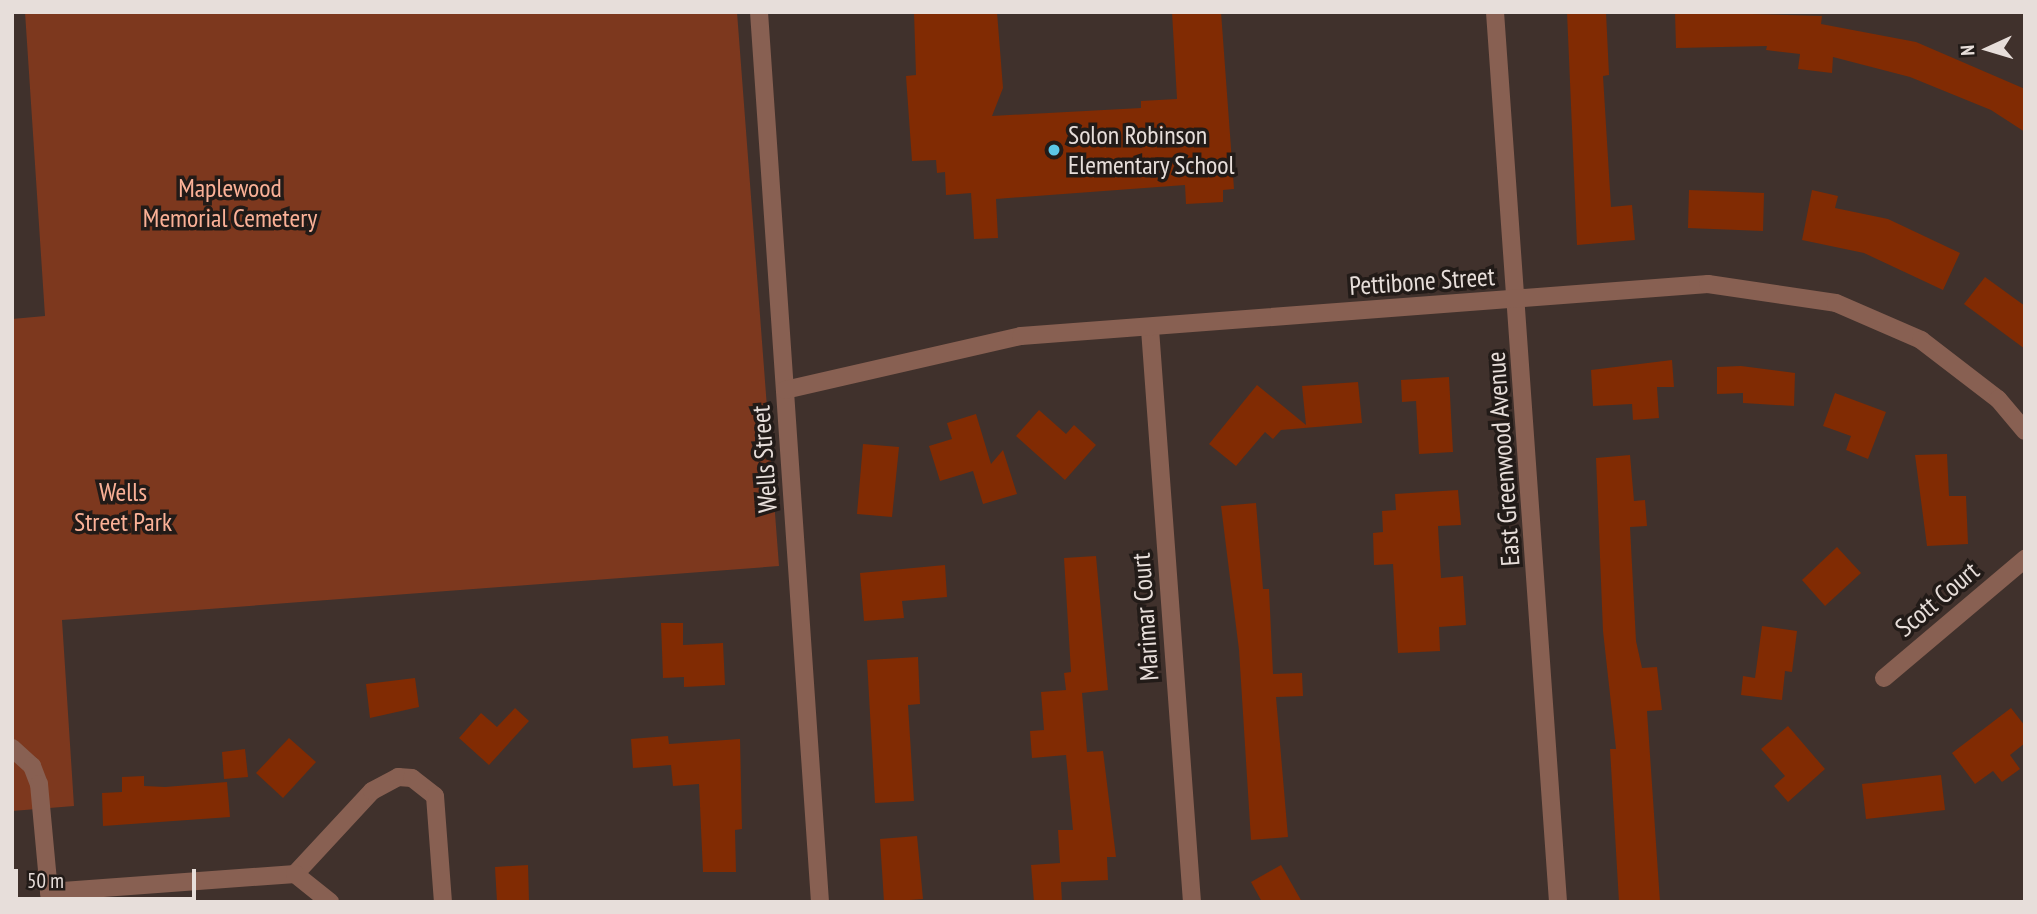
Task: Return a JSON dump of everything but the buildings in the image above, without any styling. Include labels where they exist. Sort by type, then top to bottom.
[{"type":"street","name":"Wells Street","points":[[759,12],[820,902]]},
{"type":"street","name":"East Greenwood Avenue","points":[[1495,12],[1518,300],[1558,902]]},
{"type":"street","name":"Pettibone Street","points":[[785,390],[1021,336],[1708,284],[1836,303],[1921,340],[1998,399],[2025,431]]},
{"type":"street","name":"Marimar Court","points":[[1150,328],[1192,902]]},
{"type":"street","name":"Scott Court","points":[[1884,678],[2025,559]]},
{"type":"street","points":[[12,748],[32,766],[39,784],[49,897],[295,874],[372,791],[398,777],[412,778],[435,796],[443,902]]},
{"type":"street","points":[[295,874],[330,902]]},
{"type":"green space","name":"Maplewood Memorial Cemetery","points":[[25,12],[737,12],[779,566],[62,620],[74,806],[12,811],[12,319],[45,316]]},
{"type":"place","name":"Solon Robinson Elementary School","points":[[1054,150]]},
{"type":"park label","name":"Wells Street Park","points":[[123,507]]}]
